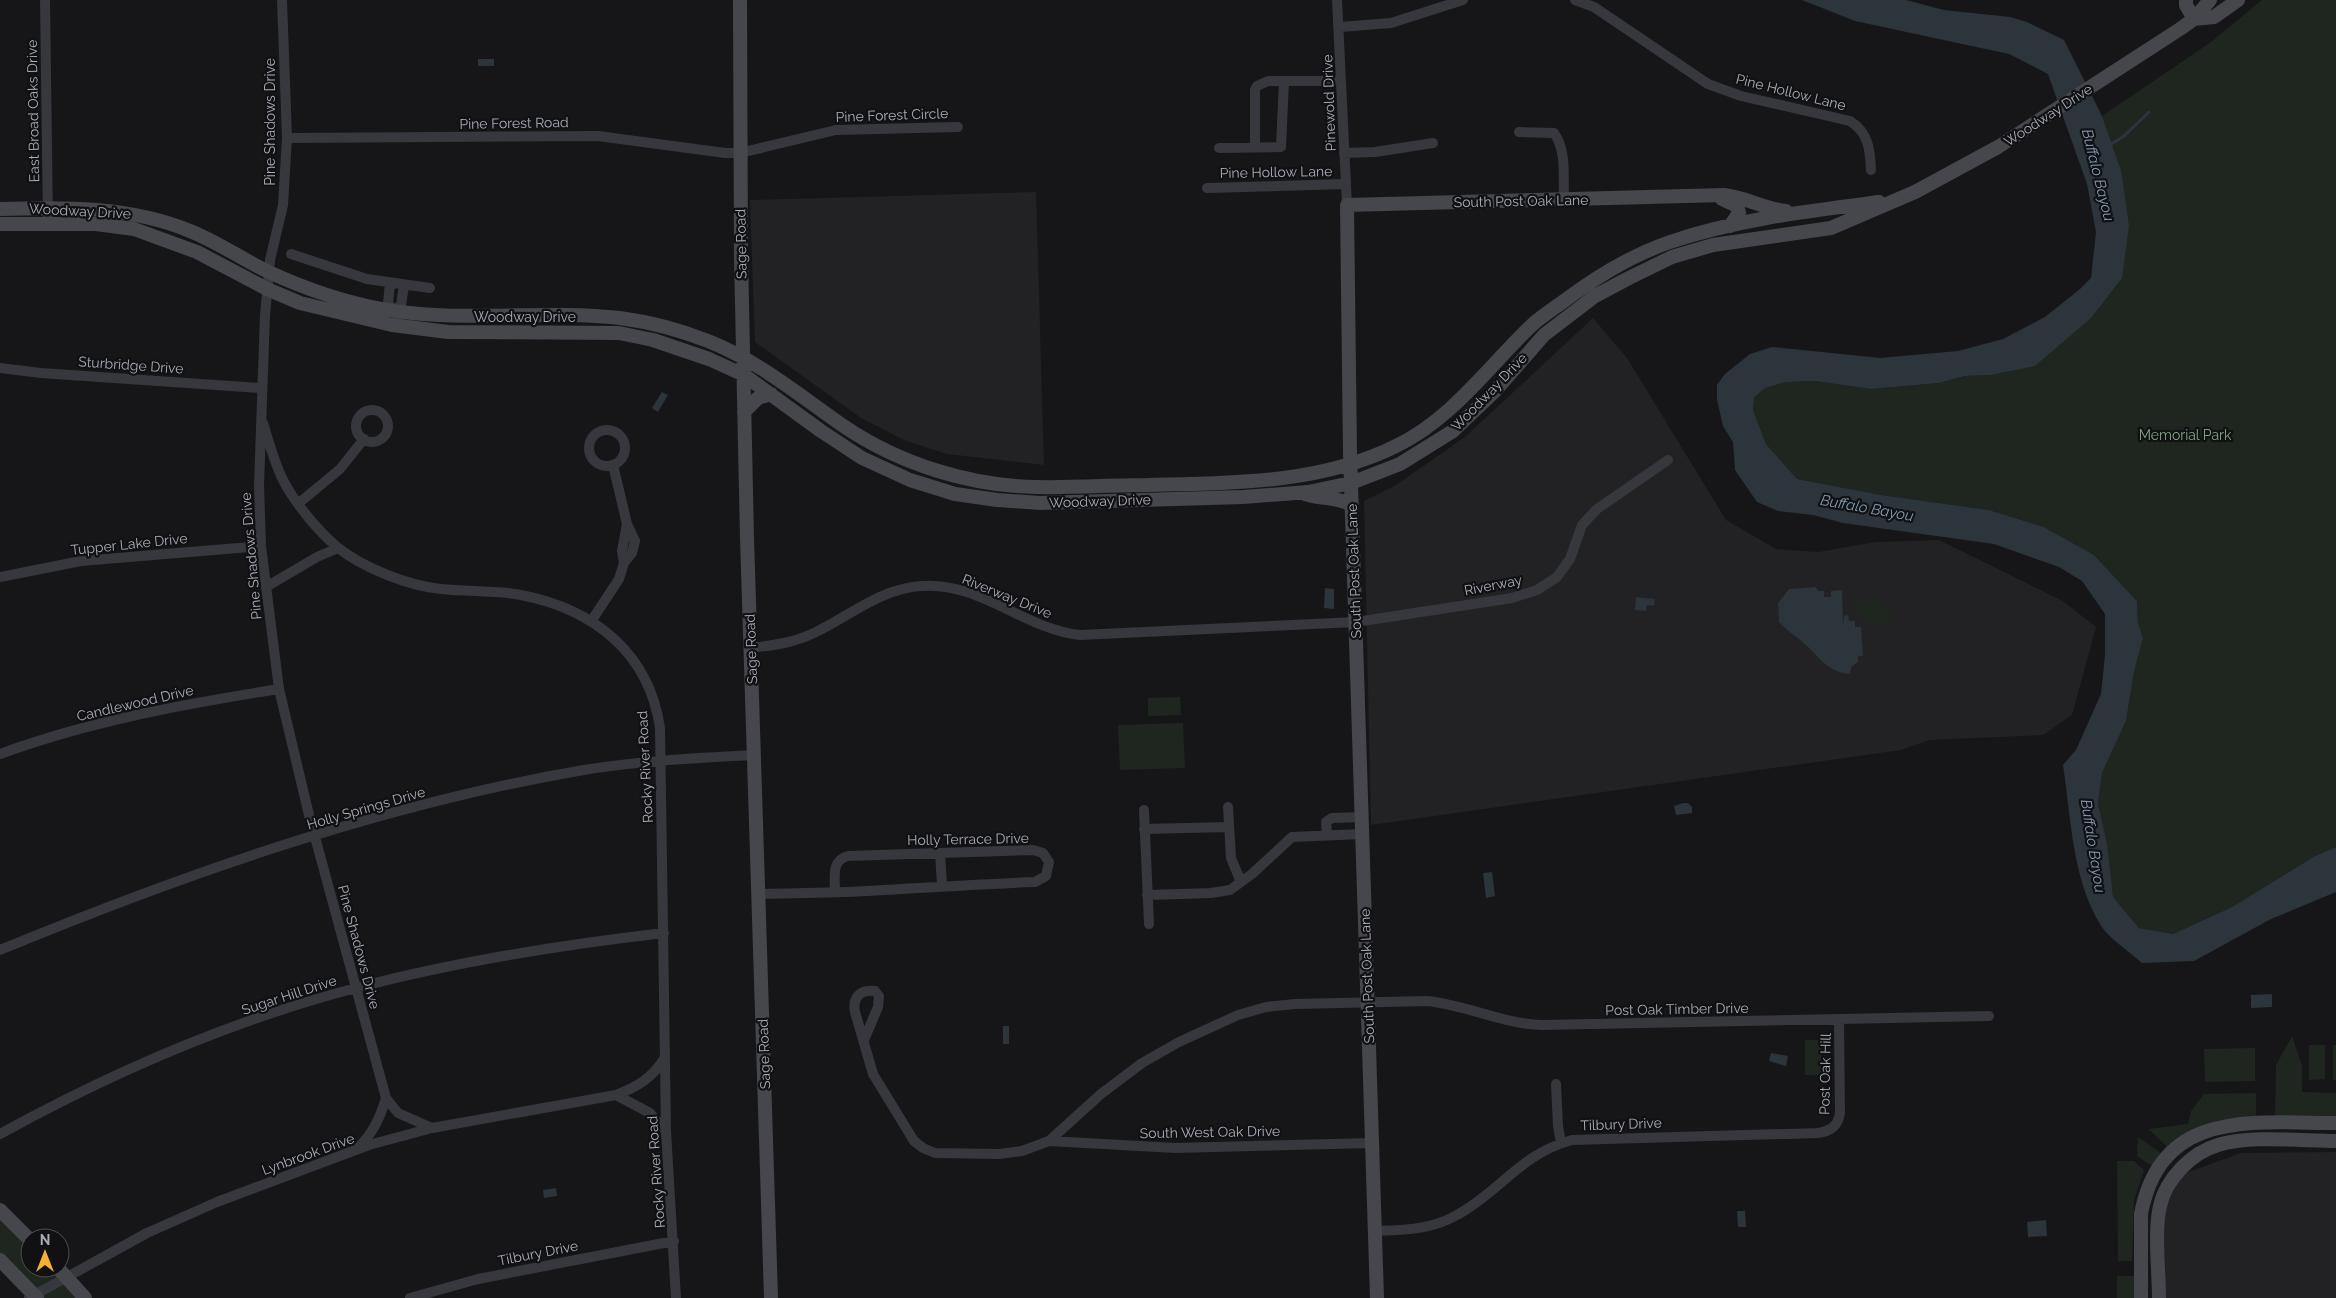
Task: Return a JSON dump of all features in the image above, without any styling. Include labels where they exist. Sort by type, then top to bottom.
[{"type":"main road","name":"Sage Road","points":[[740,0],[744,412],[771,1298]]},
{"type":"main road","points":[[2186,0],[2186,5],[2194,20]]},
{"type":"main road","name":"Woodway Drive","points":[[0,224],[48,222],[96,224],[134,229],[190,249],[267,289],[330,312],[392,325],[448,332],[618,333],[682,349],[744,375],[820,431],[862,458],[910,480],[955,494],[1028,502],[1299,493],[1351,483],[1400,464],[1453,431],[1511,373],[1544,335],[1595,296],[1672,258],[1701,249],[1831,228],[1955,172],[2194,20],[2210,0]]},
{"type":"main road","name":"Woodway Drive","points":[[2194,20],[2214,17],[2238,0]]},
{"type":"main road","name":"South Post Oak Lane","points":[[1377,1298],[1350,464],[1347,205],[1738,196],[1767,208],[1799,212]]},
{"type":"main road","name":"South Post Oak Lane","points":[[1709,197],[1738,206],[1739,213],[1730,226]]},
{"type":"main road","name":"Woodway Drive","points":[[0,209],[47,207],[100,210],[139,215],[163,221],[216,243],[269,272],[333,296],[394,311],[459,317],[620,318],[641,321],[690,335],[744,358],[791,388],[848,429],[880,448],[918,464],[960,477],[1030,487],[1188,484],[1294,477],[1350,464],[1398,446],[1441,417],[1499,361],[1534,323],[1586,284],[1630,259],[1670,242],[1730,226],[1799,212],[1895,200]]},
{"type":"main road","points":[[1697,235],[1701,249]]},
{"type":"main road","points":[[215,262],[227,260],[260,275],[269,272]]},
{"type":"main road","points":[[1586,284],[1595,296]]},
{"type":"main road","points":[[392,325],[394,311]]},
{"type":"main road","points":[[518,317],[519,331]]},
{"type":"main road","points":[[618,333],[620,318]]},
{"type":"main road","points":[[1499,361],[1511,373]]},
{"type":"main road","points":[[744,412],[758,398],[771,394]]},
{"type":"main road","points":[[1188,484],[1189,498]]},
{"type":"main road","name":"Woodway Drive","points":[[1028,502],[1030,487]]},
{"type":"main road","points":[[1299,493],[1320,499],[1339,499],[1352,505]]},
{"type":"main road","points":[[2141,1298],[2141,1214],[2149,1183],[2159,1167],[2193,1135],[2210,1128],[2229,1124],[2336,1122]]},
{"type":"main road","points":[[2159,1298],[2160,1206],[2176,1174],[2195,1156],[2218,1145],[2265,1141],[2336,1141]]},
{"type":"main road","points":[[0,1210],[20,1230]]},
{"type":"main road","points":[[0,1260],[34,1297]]},
{"type":"main road","points":[[68,1278],[86,1298]]},
{"type":"street","name":"East Broad Oaks Drive","points":[[45,0],[48,222]]},
{"type":"street","name":"Pine Shadows Drive","points":[[282,0],[287,138],[283,205],[267,289],[261,388],[259,485],[261,546],[279,689],[315,837],[386,1098],[398,1113],[432,1128]]},
{"type":"street","name":"Pinewold Drive","points":[[1338,0],[1347,205]]},
{"type":"street","points":[[1340,27],[1391,23],[1463,0]]},
{"type":"street","name":"Pine Hollow Lane","points":[[1575,0],[1594,7],[1708,84],[1741,96],[1850,121],[1857,125],[1868,139],[1871,170]]},
{"type":"street","points":[[1219,148],[1281,147],[1284,81]]},
{"type":"street","points":[[1256,147],[1255,90],[1262,83],[1341,81]]},
{"type":"street","name":"Pine Forest Circle","points":[[740,153],[836,130],[958,127]]},
{"type":"street","points":[[1519,132],[1554,133],[1559,139],[1562,151],[1564,200]]},
{"type":"street","name":"Pine Forest Road","points":[[287,138],[598,136],[725,153],[740,153]]},
{"type":"street","points":[[1344,153],[1375,152],[1434,143]]},
{"type":"street","name":"Pine Hollow Lane","points":[[1207,188],[1346,184]]},
{"type":"street","points":[[291,254],[342,272],[390,283],[430,288]]},
{"type":"street","points":[[390,283],[388,303],[394,311],[401,305],[404,285]]},
{"type":"street","name":"Sturbridge Drive","points":[[0,368],[41,373],[261,388]]},
{"type":"street","name":"Rocky River Road","points":[[260,417],[284,481],[318,528],[338,548],[377,570],[405,581],[439,589],[520,595],[570,610],[592,620],[622,645],[648,684],[656,704],[661,760],[666,1131],[676,1298]]},
{"type":"street","points":[[299,503],[340,469],[364,439]]},
{"type":"street","name":"Riverway","points":[[1356,622],[1512,598],[1537,590],[1557,577],[1570,559],[1582,525],[1597,509],[1668,460]]},
{"type":"street","points":[[592,620],[619,579],[624,564],[632,553],[635,541],[627,524],[613,465]]},
{"type":"street","name":"Tupper Lake Drive","points":[[0,578],[81,561],[261,546]]},
{"type":"street","points":[[266,587],[317,557],[338,548]]},
{"type":"street","name":"Riverway Drive","points":[[752,648],[789,643],[815,633],[871,600],[921,586],[960,590],[1036,624],[1067,634],[1080,635],[1356,622]]},
{"type":"street","name":"Candlewood Drive","points":[[0,754],[122,717],[279,689]]},
{"type":"street","name":"Holly Springs Drive","points":[[0,950],[150,890],[315,837],[484,788],[580,770],[661,760],[754,755]]},
{"type":"street","points":[[1228,807],[1231,858],[1241,882]]},
{"type":"street","points":[[1144,810],[1149,924]]},
{"type":"street","points":[[1327,835],[1326,822],[1332,818],[1362,817]]},
{"type":"street","points":[[1144,829],[1229,827]]},
{"type":"street","points":[[1147,895],[1211,893],[1230,890],[1292,837],[1362,834]]},
{"type":"street","name":"Holly Terrace Drive","points":[[759,894],[835,892],[942,885],[1035,882],[1046,876],[1049,865],[1045,856],[1033,850],[845,856],[836,865],[835,892]]},
{"type":"street","points":[[940,853],[942,885]]},
{"type":"street","name":"Sugar Hill Drive","points":[[0,1134],[95,1086],[196,1042],[280,1012],[356,988],[563,944],[664,933]]},
{"type":"street","name":"Post Oak Timber Drive","points":[[1049,1141],[1118,1079],[1160,1052],[1218,1023],[1253,1010],[1279,1005],[1446,1002],[1527,1025],[1989,1016]]},
{"type":"street","name":"Post Oak Hill","points":[[1833,1128],[1837,1124],[1840,1113],[1839,1020]]},
{"type":"street","points":[[864,1040],[870,1068],[876,1081],[909,1135],[923,1148],[943,1153],[1006,1154],[1022,1151],[1049,1141]]},
{"type":"street","name":"Lynbrook Drive","points":[[70,1268],[217,1202],[354,1151],[432,1128],[616,1096],[634,1088],[655,1074],[664,1058]]},
{"type":"street","points":[[1556,1084],[1558,1126],[1561,1143]]},
{"type":"street","points":[[616,1096],[650,1113],[666,1131]]},
{"type":"street","points":[[354,1151],[368,1138],[379,1120],[386,1098]]},
{"type":"street","points":[[2265,1123],[2265,1141]]},
{"type":"street","name":"Tilbury Drive","points":[[1374,1231],[1426,1227],[1456,1216],[1530,1158],[1561,1143],[1587,1138],[1818,1133],[1833,1128]]},
{"type":"street","name":"South West Oak Drive","points":[[1049,1141],[1174,1148],[1372,1143]]},
{"type":"street","name":"Tilbury Drive","points":[[410,1298],[478,1279],[674,1241]]},
{"type":"street","points":[[2141,1275],[2159,1274]]},
{"type":"street","name":"Lynbrook Drive","points":[[34,1297],[55,1278]]},
{"type":"shaded area","points":[[1036,192],[1044,465],[947,454],[904,440],[861,418],[755,342],[750,200]]},
{"type":"shaded area","points":[[1593,318],[1627,358],[1726,520],[1776,549],[1818,552],[1876,542],[1939,540],[2063,601],[2096,627],[2072,715],[2043,735],[1929,740],[1901,750],[1371,825],[1364,501],[1396,485],[1465,437]]},
{"type":"shaded area","points":[[2336,1152],[2336,1298],[2164,1298],[2164,1208],[2183,1174],[2241,1153]]},
{"type":"green space","name":"Memorial Park","points":[[2262,0],[2336,0],[2336,847],[2315,856],[2232,907],[2173,934],[2139,928],[2113,897],[2098,804],[2102,773],[2126,721],[2134,672],[2143,638],[2138,623],[2137,601],[2094,555],[2044,527],[1989,510],[1881,495],[1797,479],[1766,444],[1753,410],[1754,398],[1765,388],[1786,382],[1815,381],[1871,389],[1939,383],[1965,376],[1990,375],[2091,318],[2121,170],[2102,116],[2211,42]]},
{"type":"green space","points":[[1879,600],[1882,608],[1896,612],[1884,625],[1875,625],[1863,620],[1855,608],[1860,601]]},
{"type":"green space","points":[[1180,697],[1181,715],[1148,716],[1148,698]]},
{"type":"green space","points":[[1183,723],[1185,768],[1120,770],[1118,725]]},
{"type":"green space","points":[[2292,1036],[2302,1066],[2302,1092],[2336,1093],[2336,1118],[2275,1118],[2276,1065]]},
{"type":"green space","points":[[1805,1040],[1821,1040],[1821,1075],[1805,1075]]},
{"type":"green space","points":[[2309,1045],[2325,1045],[2325,1079],[2309,1080]]},
{"type":"green space","points":[[2333,1045],[2336,1045],[2336,1080],[2333,1080]]},
{"type":"green space","points":[[2255,1048],[2255,1081],[2205,1082],[2204,1049]]},
{"type":"green space","points":[[2256,1093],[2256,1118],[2168,1148],[2149,1129],[2188,1124],[2191,1111],[2204,1094]]},
{"type":"green space","points":[[2138,1137],[2164,1155],[2153,1167],[2137,1156]]},
{"type":"green space","points":[[2117,1161],[2134,1161],[2144,1170],[2134,1200],[2132,1261],[2118,1261]]},
{"type":"green space","points":[[0,1214],[20,1234],[20,1275],[0,1255]]},
{"type":"green space","points":[[2117,1276],[2136,1276],[2136,1298],[2117,1298]]},
{"type":"green space","points":[[23,1278],[63,1278],[81,1298],[43,1298]]},
{"type":"water","name":"Buffalo Bayou","points":[[1802,0],[1906,0],[1944,10],[2010,17],[2027,22],[2064,40],[2102,116],[2121,170],[2129,226],[2122,278],[2091,318],[2035,366],[1990,375],[1965,376],[1939,383],[1871,389],[1815,381],[1786,382],[1765,388],[1754,398],[1753,410],[1766,444],[1797,479],[1881,495],[1989,510],[2044,527],[2094,555],[2137,601],[2138,623],[2143,638],[2134,672],[2126,721],[2102,773],[2098,804],[2107,844],[2113,897],[2139,928],[2173,934],[2232,907],[2315,856],[2336,847],[2336,892],[2271,919],[2194,961],[2142,963],[2113,939],[2100,924],[2084,887],[2074,847],[2063,765],[2076,750],[2101,694],[2105,655],[2105,614],[2082,581],[2059,567],[1994,544],[1843,523],[1813,515],[1778,511],[1757,502],[1735,470],[1733,442],[1723,426],[1717,400],[1717,385],[1725,374],[1750,354],[1772,347],[1880,358],[1958,351],[2003,339],[2045,317],[2091,278],[2096,232],[2087,184],[2048,74],[2009,54],[1855,21]]},
{"type":"water","points":[[478,59],[494,59],[494,66],[478,66]]},
{"type":"water","points":[[662,392],[668,395],[658,412],[652,408]]},
{"type":"water","points":[[1816,587],[1818,591],[1824,591],[1824,597],[1831,597],[1831,591],[1842,590],[1843,626],[1844,616],[1848,615],[1849,621],[1855,621],[1855,627],[1861,627],[1863,656],[1858,656],[1858,662],[1851,667],[1850,674],[1830,668],[1779,622],[1778,603],[1789,589]]},
{"type":"water","points":[[1325,588],[1334,589],[1334,609],[1324,608]]},
{"type":"water","points":[[1636,597],[1655,599],[1654,606],[1647,605],[1646,611],[1635,610]]},
{"type":"water","points":[[1688,803],[1692,807],[1692,813],[1676,815],[1674,806]]},
{"type":"water","points":[[1492,872],[1495,896],[1486,898],[1483,873]]},
{"type":"water","points":[[2272,994],[2272,1007],[2251,1008],[2251,995]]},
{"type":"water","points":[[1003,1026],[1009,1026],[1009,1044],[1003,1044]]},
{"type":"water","points":[[1771,1053],[1788,1056],[1786,1066],[1769,1061]]},
{"type":"water","points":[[556,1188],[557,1196],[544,1198],[543,1190]]},
{"type":"water","points":[[1737,1211],[1745,1211],[1746,1227],[1738,1227]]},
{"type":"water","points":[[2046,1220],[2047,1236],[2028,1237],[2027,1222]]},
{"type":"waterway","points":[[2110,145],[2124,136],[2149,112]]}]
